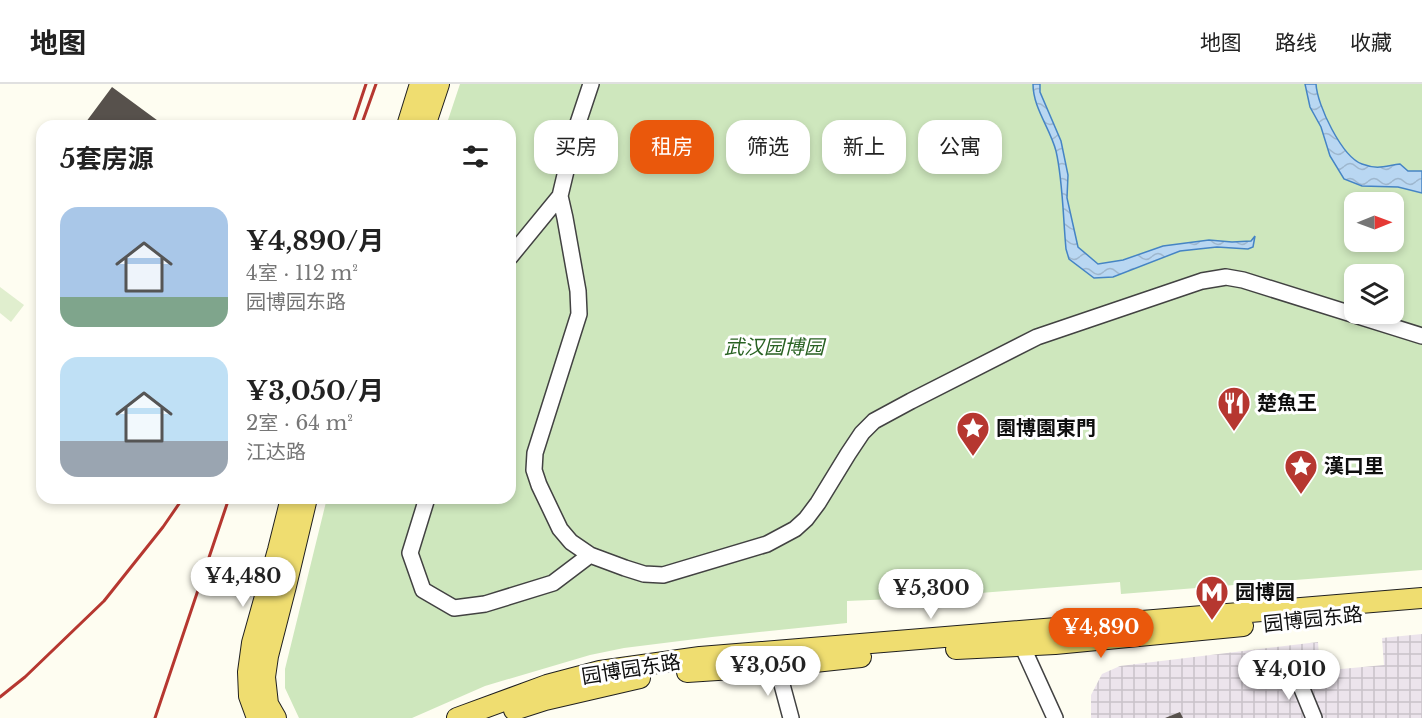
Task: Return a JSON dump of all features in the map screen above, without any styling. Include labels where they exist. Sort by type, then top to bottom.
[{"type":"main road","points":[[409,120],[420,84]]},
{"type":"main road","points":[[427,120],[439,84]]},
{"type":"main road","points":[[257,718],[249,696],[248,672],[252,643],[289,504]]},
{"type":"main road","points":[[276,718],[268,704],[265,677],[268,656],[306,504]]},
{"type":"main road","name":"园博园东路","points":[[493,718],[545,700],[624,681],[690,672],[777,666],[1422,598]]},
{"type":"main road","name":"园博园东路","points":[[457,718],[547,685],[600,671],[700,657],[1019,639],[1067,643],[1422,609]]},
{"type":"street","points":[[516,250],[560,196],[576,129],[591,84]]},
{"type":"street","points":[[560,196],[578,291],[579,314],[535,453],[534,470],[560,529],[571,542],[590,555],[644,574],[663,575],[767,544],[795,529],[806,519],[857,440],[874,421],[1037,337],[1202,281],[1226,278],[1243,280],[1422,336]]},
{"type":"street","points":[[426,504],[410,553],[423,590],[454,608],[485,604],[553,583],[590,555]]},
{"type":"street","points":[[1019,639],[1055,718]]},
{"type":"street","points":[[777,666],[791,718]]},
{"type":"street","points":[[1295,672],[1314,718]]},
{"type":"shaded area","points":[[1422,634],[1422,718],[1091,718],[1091,695],[1102,674],[1120,666],[1318,642],[1320,671],[1384,665],[1382,638]]},
{"type":"green space","name":"武汉园博园","points":[[460,84],[1422,84],[1422,570],[1121,594],[1120,582],[917,598],[847,601],[847,623],[712,637],[624,648],[590,655],[485,686],[412,718],[299,718],[285,688],[285,669],[326,504],[516,504],[516,120],[448,120]]},
{"type":"green space","points":[[0,287],[24,305],[11,322],[0,313]]},
{"type":"water","points":[[1033,84],[1040,84],[1040,92],[1061,141],[1068,175],[1067,198],[1078,247],[1098,264],[1123,260],[1163,246],[1209,240],[1251,241],[1255,236],[1253,247],[1248,249],[1217,247],[1180,251],[1113,277],[1094,278],[1069,259],[1056,151],[1039,110]]},
{"type":"water","points":[[1305,84],[1316,84],[1317,93],[1332,129],[1354,159],[1373,167],[1400,164],[1408,171],[1422,171],[1422,193],[1398,187],[1362,186],[1344,179],[1330,156],[1321,127],[1310,107]]},
{"type":"building","points":[[112,87],[157,120],[87,120]]},
{"type":"building","points":[[1180,712],[1183,718],[1165,718]]},
{"type":"railway","points":[[354,120],[366,84]]},
{"type":"railway","points":[[363,120],[376,84]]},
{"type":"railway","points":[[0,697],[25,677],[104,601],[179,504]]},
{"type":"railway","points":[[155,718],[227,504]]},
{"type":"place","name":"楚魚王","points":[[1234,432]]},
{"type":"place","name":"園博園東門","points":[[973,457]]},
{"type":"place","name":"漢口里","points":[[1301,495]]},
{"type":"place","name":"园博园","points":[[1212,621]]}]
